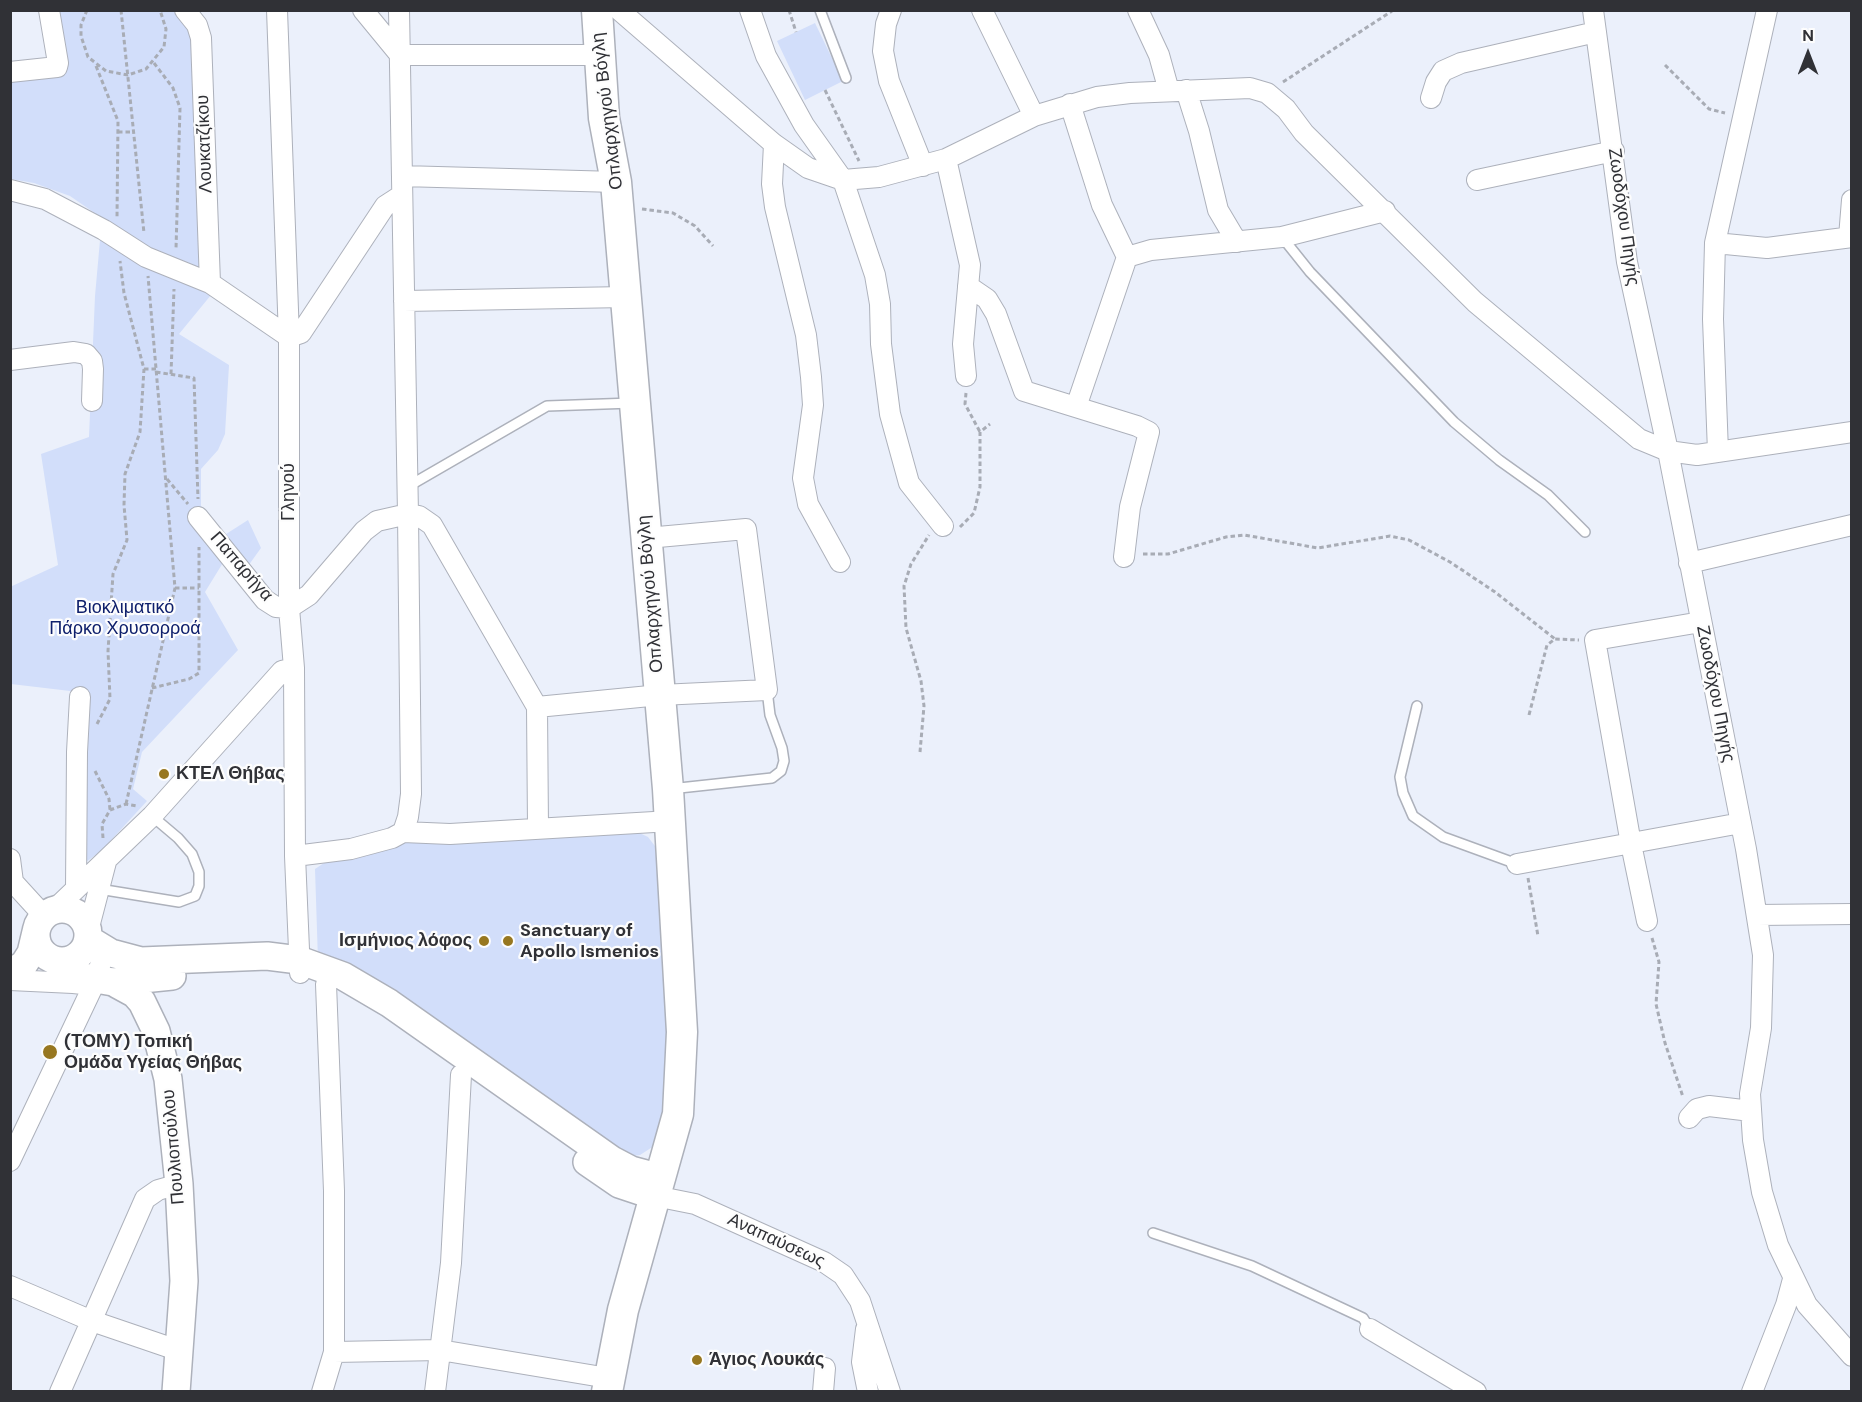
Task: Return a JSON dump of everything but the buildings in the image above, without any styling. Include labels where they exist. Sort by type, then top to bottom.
[{"type":"main road","name":"Οπλαρχηγού Βόγλη","points":[[597,10],[604,118],[618,195],[671,821],[682,1032],[678,1114],[623,1310],[607,1384]]},
{"type":"street","points":[[10,72],[57,67],[49,10]]},
{"type":"street","name":"Λουκατζίκου","points":[[185,10],[197,25],[201,38],[210,283]]},
{"type":"street","name":"Γληνού","points":[[277,10],[288,337],[289,608],[294,668],[295,856],[299,967]]},
{"type":"street","points":[[363,10],[400,55]]},
{"type":"street","points":[[399,10],[411,794],[408,818],[403,832]]},
{"type":"street","points":[[619,10],[774,144],[808,168],[843,180],[867,178],[946,159],[1034,116],[1070,104],[1130,93],[1177,90],[1250,88],[1267,93],[1286,109],[1304,133],[1475,302],[1621,427],[1652,446],[1697,455],[1851,432]]},
{"type":"street","points":[[750,10],[766,56],[804,125],[843,180],[874,275],[880,304],[880,344],[891,414],[909,483],[941,523]]},
{"type":"street","points":[[891,10],[886,24],[883,51],[889,81],[923,166]]},
{"type":"street","points":[[982,10],[1034,116]]},
{"type":"street","points":[[1138,10],[1199,132],[1218,210],[1237,242]]},
{"type":"street","name":"Ζωοδόχου Πηγής","points":[[1593,10],[1628,262],[1668,451],[1741,823],[1763,955],[1764,994],[1750,1094],[1762,1192],[1778,1245],[1807,1305],[1851,1356]]},
{"type":"street","points":[[1718,452],[1713,319],[1715,243],[1767,10]]},
{"type":"street","points":[[1431,98],[1436,82],[1443,71],[1461,63],[1596,32]]},
{"type":"street","points":[[400,55],[599,55]]},
{"type":"street","points":[[1070,104],[1102,205],[1127,257],[1076,406]]},
{"type":"street","points":[[774,144],[772,184],[775,207],[806,335],[811,377],[813,405],[802,478],[808,504],[840,562]]},
{"type":"street","points":[[1477,180],[1614,151]]},
{"type":"street","points":[[946,159],[970,265],[963,344],[966,376]]},
{"type":"street","points":[[10,190],[45,199],[146,257],[210,283],[288,337],[300,333],[385,206],[402,185]]},
{"type":"street","points":[[402,185],[618,195]]},
{"type":"street","points":[[1715,243],[1767,248],[1850,237],[1851,200]]},
{"type":"street","points":[[1127,257],[1151,250],[1282,237],[1385,211]]},
{"type":"street","points":[[968,286],[987,299],[996,314],[1023,391],[1076,406],[1149,432],[1130,507],[1124,557]]},
{"type":"street","points":[[404,301],[626,297]]},
{"type":"street","points":[[10,360],[74,352],[86,354],[92,361],[92,401]]},
{"type":"street","points":[[289,608],[309,595],[364,531],[377,521],[408,514],[419,516],[432,525],[537,707],[538,828]]},
{"type":"street","name":"Παπαρήγα","points":[[198,517],[265,600],[276,607],[289,608]]},
{"type":"street","points":[[1689,563],[1851,525]]},
{"type":"street","points":[[537,707],[660,695],[767,690],[746,529],[647,538]]},
{"type":"street","points":[[1647,921],[1595,640],[1701,622]]},
{"type":"street","points":[[10,974],[24,964],[45,919],[152,816],[282,671],[294,668]]},
{"type":"street","points":[[76,889],[77,752],[80,697]]},
{"type":"street","points":[[295,856],[351,849],[392,838],[403,832],[450,834],[671,821]]},
{"type":"street","points":[[1521,863],[1741,823]]},
{"type":"street","points":[[10,1161],[100,985],[101,962],[92,939],[76,913],[65,909],[45,919],[36,940],[45,954],[59,961],[78,956],[92,939],[99,889],[111,857]]},
{"type":"street","points":[[10,860],[12,882],[45,919]]},
{"type":"street","points":[[1757,915],[1851,915]]},
{"type":"street","points":[[92,939],[124,958],[160,962],[267,956],[299,967],[343,976],[366,989],[455,1064]]},
{"type":"street","name":"Πουλιοπούλου","points":[[59,961],[79,975],[100,985],[135,994],[142,1002],[156,1031],[168,1079],[180,1184],[184,1281],[176,1392]]},
{"type":"street","points":[[10,980],[100,985],[299,967],[356,1000],[455,1064],[619,1184],[658,1187]]},
{"type":"street","points":[[322,1392],[334,1352],[334,1191],[326,984]]},
{"type":"street","points":[[435,1392],[451,1263],[455,1064]]},
{"type":"street","points":[[1693,1113],[1709,1106],[1751,1111]]},
{"type":"street","points":[[60,1392],[145,1199],[158,1190],[180,1184]]},
{"type":"street","name":"Αναπαύσεως","points":[[658,1187],[824,1262],[843,1275],[860,1301],[866,1325],[890,1392]]},
{"type":"street","points":[[1752,1392],[1786,1305],[1793,1279]]},
{"type":"street","points":[[10,1286],[92,1321],[180,1351]]},
{"type":"street","points":[[866,1325],[862,1362],[868,1392]]},
{"type":"street","points":[[1370,1329],[1476,1392]]},
{"type":"street","points":[[334,1352],[440,1350],[607,1384]]},
{"type":"street","points":[[823,1392],[825,1368]]},
{"type":"lane","points":[[820,10],[846,78]]},
{"type":"lane","points":[[1282,237],[1310,272],[1455,422],[1499,460],[1548,495],[1585,532]]},
{"type":"lane","points":[[407,487],[548,406],[635,403]]},
{"type":"lane","points":[[668,789],[772,778],[781,771],[784,761],[782,748],[770,716],[767,690]]},
{"type":"lane","points":[[1417,706],[1400,777],[1402,793],[1413,816],[1443,837],[1521,863]]},
{"type":"lane","points":[[99,889],[179,902],[195,896],[200,886],[200,872],[192,854],[152,816]]},
{"type":"lane","points":[[1153,1233],[1252,1266],[1363,1318],[1370,1329]]},
{"type":"path","points":[[87,10],[81,25],[83,47],[96,66],[115,112],[118,132],[118,239],[124,293],[144,369],[140,432],[125,474],[124,505],[127,540],[113,574],[108,651],[110,699],[93,732]]},
{"type":"path","points":[[121,10],[146,257],[175,588],[126,804]]},
{"type":"path","points":[[96,66],[106,71],[128,75],[137,73],[153,63],[166,38],[164,20],[160,10]]},
{"type":"path","points":[[789,10],[796,32]]},
{"type":"path","points":[[1267,93],[1392,11]]},
{"type":"path","points":[[153,63],[173,88],[180,108],[171,374]]},
{"type":"path","points":[[1665,65],[1708,109],[1744,114]]},
{"type":"path","points":[[825,90],[867,178]]},
{"type":"path","points":[[118,132],[134,132]]},
{"type":"path","points":[[618,195],[650,208],[673,213],[695,226],[713,246]]},
{"type":"path","points":[[144,369],[156,369]]},
{"type":"path","points":[[920,752],[924,706],[921,681],[906,628],[904,586],[911,564],[941,523],[959,528],[974,513],[980,487],[980,432],[965,404],[966,376]]},
{"type":"path","points":[[980,432],[990,424]]},
{"type":"path","points":[[165,478],[198,517]]},
{"type":"path","points":[[1124,557],[1168,554],[1226,537],[1244,535],[1318,548],[1390,536],[1408,540],[1450,562],[1495,592],[1555,639],[1595,640]]},
{"type":"path","points":[[175,588],[199,588]]},
{"type":"path","points":[[1529,715],[1547,645],[1555,639]]},
{"type":"path","points":[[93,764],[109,799],[110,810]]},
{"type":"path","points":[[111,857],[101,832],[105,816],[110,810],[126,804],[134,805],[152,816]]},
{"type":"path","points":[[1521,863],[1538,936]]},
{"type":"path","points":[[1647,921],[1659,962],[1656,1004],[1665,1043],[1684,1099],[1693,1113]]},
{"type":"green space","name":"Βιοκλιματικό Πάρκο Χρυσορροά","points":[[58,11],[177,11],[194,30],[211,295],[179,334],[229,365],[225,434],[218,450],[201,469],[201,506],[223,536],[248,520],[261,548],[243,573],[229,553],[205,592],[238,650],[142,752],[133,789],[147,801],[102,850],[81,866],[87,693],[11,684],[10,587],[58,565],[41,454],[89,437],[95,296],[102,218],[70,196],[34,183],[11,179],[10,73],[61,71]]},
{"type":"green space","points":[[815,23],[843,81],[805,100],[777,41]]},
{"type":"green space","points":[[631,829],[648,837],[658,850],[672,1057],[665,1120],[654,1146],[640,1155],[627,1157],[318,961],[315,869],[327,861],[404,843]]},
{"type":"place","name":"ΚΤΕΛ Θήβας","points":[[164,774]]},
{"type":"place","name":"Ισμήνιος λόφος","points":[[484,941]]},
{"type":"place","name":"Sanctuary of Apollo Ismenios","points":[[508,941]]},
{"type":"place","name":"(ΤΟΜΥ) Τοπική Ομάδα Υγείας Θήβας","points":[[50,1052]]},
{"type":"place","name":"Άγιος Λουκάς","points":[[697,1360]]}]
